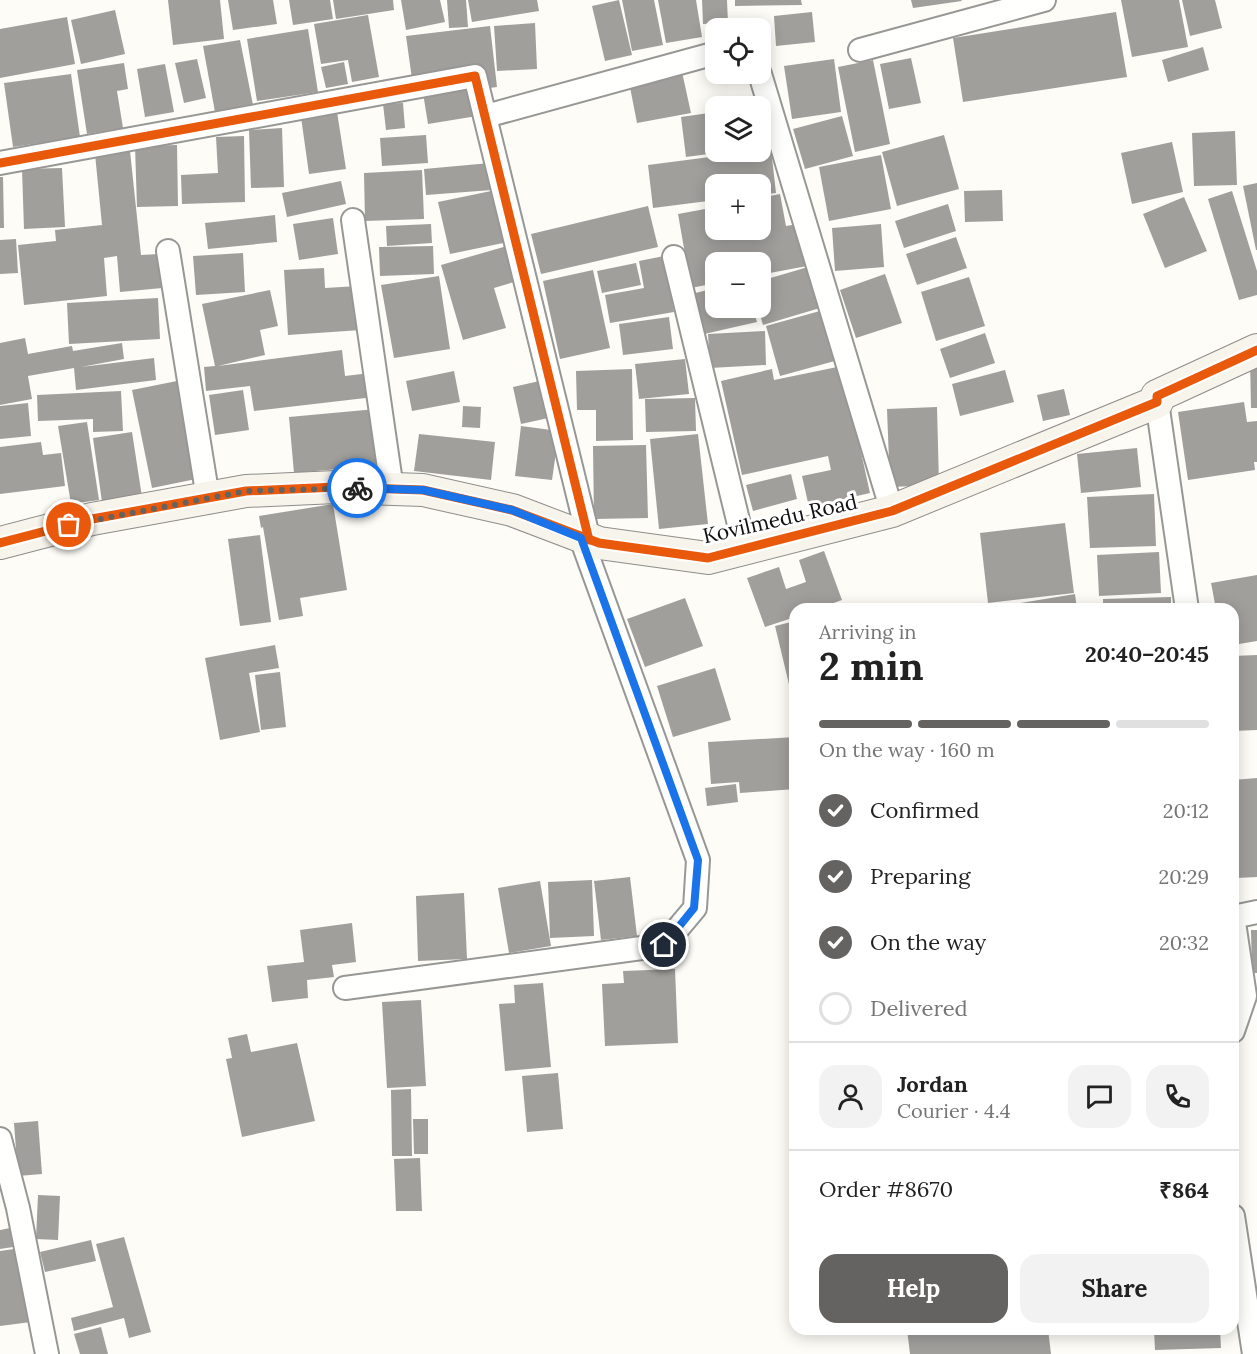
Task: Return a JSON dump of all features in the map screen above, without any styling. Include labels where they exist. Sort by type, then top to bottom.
[{"type":"street","points":[[860,50],[1044,0]]},
{"type":"street","points":[[486,116],[705,56]]},
{"type":"street","points":[[0,163],[475,76],[585,539],[698,860],[694,908],[664,945],[345,988]]},
{"type":"street","points":[[763,84],[892,511]]},
{"type":"street","points":[[353,220],[392,489]]},
{"type":"street","points":[[168,251],[208,498]]},
{"type":"street","points":[[674,257],[745,549]]},
{"type":"street","name":"Kovilmedu Road","points":[[0,543],[92,519],[246,491],[392,489],[423,490],[512,510],[599,543],[708,558],[892,511],[1157,402],[1157,396],[1257,350]]},
{"type":"street","points":[[1157,402],[1186,603]]},
{"type":"street","points":[[1239,915],[1257,912]]},
{"type":"street","points":[[1239,956],[1245,996],[1239,1014]]},
{"type":"street","points":[[0,1139],[18,1208],[47,1354]]},
{"type":"street","points":[[1239,1255],[1254,1354]]},
{"type":"building","points":[[168,0],[220,0],[224,39],[173,45]]},
{"type":"building","points":[[228,0],[273,0],[277,24],[233,30]]},
{"type":"building","points":[[289,0],[330,0],[333,19],[293,25]]},
{"type":"building","points":[[333,0],[393,0],[394,10],[336,19]]},
{"type":"building","points":[[401,0],[440,0],[445,22],[406,30]]},
{"type":"building","points":[[447,0],[466,0],[468,27],[449,28]]},
{"type":"building","points":[[468,0],[537,0],[539,11],[472,22]]},
{"type":"building","points":[[619,0],[632,55],[605,61],[592,6]]},
{"type":"building","points":[[622,0],[654,0],[663,45],[632,51]]},
{"type":"building","points":[[658,0],[696,0],[702,37],[666,43]]},
{"type":"building","points":[[702,0],[727,0],[728,18],[705,18],[705,24],[703,24]]},
{"type":"building","points":[[735,0],[801,0],[802,5],[735,6]]},
{"type":"building","points":[[911,0],[961,0],[962,1],[913,8]]},
{"type":"building","points":[[1121,0],[1179,0],[1188,47],[1132,57]]},
{"type":"building","points":[[1182,0],[1215,0],[1222,28],[1190,36]]},
{"type":"building","points":[[115,10],[125,54],[81,64],[71,20]]},
{"type":"building","points":[[812,12],[815,42],[776,46],[774,16]]},
{"type":"building","points":[[1116,12],[1127,77],[963,102],[953,38]]},
{"type":"building","points":[[368,15],[379,77],[352,82],[348,60],[321,64],[314,24]]},
{"type":"building","points":[[67,17],[75,64],[0,78],[0,29]]},
{"type":"building","points":[[535,23],[537,69],[497,71],[494,26]]},
{"type":"building","points":[[490,26],[497,87],[482,89],[412,79],[406,36]]},
{"type":"building","points":[[308,29],[318,92],[257,101],[247,39]]},
{"type":"building","points":[[240,40],[253,105],[215,112],[203,46]]},
{"type":"building","points":[[1203,47],[1209,70],[1168,82],[1162,60]]},
{"type":"building","points":[[911,58],[921,103],[889,109],[880,64]]},
{"type":"building","points":[[197,59],[206,98],[184,103],[175,63]]},
{"type":"building","points":[[834,59],[841,112],[792,119],[784,66]]},
{"type":"building","points":[[873,60],[890,144],[855,152],[838,67]]},
{"type":"building","points":[[344,62],[348,84],[326,88],[321,67]]},
{"type":"building","points":[[124,63],[128,89],[117,91],[123,128],[87,134],[77,70]]},
{"type":"building","points":[[165,64],[174,112],[145,117],[137,69]]},
{"type":"building","points":[[682,72],[691,113],[637,123],[629,82]]},
{"type":"building","points":[[71,74],[80,137],[13,147],[4,83]]},
{"type":"building","points":[[472,84],[477,116],[428,124],[423,93]]},
{"type":"building","points":[[403,103],[405,128],[386,130],[383,104]]},
{"type":"building","points":[[337,112],[346,169],[309,174],[301,117]]},
{"type":"building","points":[[705,114],[705,154],[686,157],[681,117]]},
{"type":"building","points":[[842,116],[853,156],[805,169],[793,129]]},
{"type":"building","points":[[282,128],[284,187],[251,188],[249,130]]},
{"type":"building","points":[[1235,131],[1237,185],[1194,186],[1192,133]]},
{"type":"building","points":[[426,135],[428,163],[382,166],[380,138]]},
{"type":"building","points":[[944,135],[959,189],[897,206],[882,152]]},
{"type":"building","points":[[244,136],[245,202],[182,204],[181,175],[218,173],[216,137]]},
{"type":"building","points":[[1172,142],[1183,192],[1132,204],[1121,153]]},
{"type":"building","points":[[177,145],[178,206],[137,207],[135,146]]},
{"type":"building","points":[[771,149],[776,193],[771,194],[771,174],[705,174],[705,201],[653,208],[648,165],[705,158],[705,162],[771,162]]},
{"type":"building","points":[[130,151],[141,255],[159,254],[162,288],[120,292],[117,256],[104,258],[107,296],[24,305],[18,245],[56,241],[55,230],[102,225],[95,154]]},
{"type":"building","points":[[881,155],[891,209],[829,221],[819,167]]},
{"type":"building","points":[[490,163],[492,190],[426,195],[424,169]]},
{"type":"building","points":[[62,168],[65,227],[24,229],[22,169]]},
{"type":"building","points":[[422,170],[424,219],[365,221],[364,173]]},
{"type":"building","points":[[0,177],[3,177],[4,228],[0,228]]},
{"type":"building","points":[[341,181],[346,204],[287,217],[282,193]]},
{"type":"building","points":[[1257,183],[1257,250],[1256,250],[1243,186]]},
{"type":"building","points":[[496,190],[508,242],[450,254],[438,202]]},
{"type":"building","points":[[1002,190],[1003,221],[965,222],[964,191]]},
{"type":"building","points":[[1232,191],[1257,271],[1257,295],[1239,300],[1208,199]]},
{"type":"building","points":[[780,194],[786,226],[798,224],[807,266],[771,273],[771,252],[705,252],[705,285],[691,288],[678,214],[705,209],[705,240],[771,240],[771,196]]},
{"type":"building","points":[[1184,197],[1207,251],[1165,268],[1143,214]]},
{"type":"building","points":[[948,204],[956,231],[904,248],[895,221]]},
{"type":"building","points":[[648,206],[658,247],[541,274],[531,234]]},
{"type":"building","points":[[275,215],[277,242],[208,249],[205,223]]},
{"type":"building","points":[[333,218],[338,254],[299,260],[293,224]]},
{"type":"building","points":[[431,224],[432,243],[387,246],[386,226]]},
{"type":"building","points":[[881,224],[884,267],[835,271],[832,228]]},
{"type":"building","points":[[956,237],[967,268],[917,285],[906,254]]},
{"type":"building","points":[[16,239],[18,273],[0,274],[0,240]]},
{"type":"building","points":[[433,246],[434,274],[380,276],[379,247]]},
{"type":"building","points":[[507,246],[517,281],[494,288],[506,328],[463,340],[441,265]]},
{"type":"building","points":[[243,253],[245,292],[196,295],[193,256]]},
{"type":"building","points":[[664,256],[674,312],[610,323],[605,295],[644,288],[639,261]]},
{"type":"building","points":[[636,263],[641,285],[602,293],[597,271]]},
{"type":"building","points":[[808,267],[820,308],[763,325],[761,318],[771,318],[771,278]]},
{"type":"building","points":[[324,268],[325,288],[358,286],[361,330],[288,335],[284,270]]},
{"type":"building","points":[[593,270],[610,348],[560,359],[543,281]]},
{"type":"building","points":[[885,274],[902,323],[856,338],[840,290]]},
{"type":"building","points":[[439,276],[450,349],[394,358],[381,285]]},
{"type":"building","points":[[969,277],[985,326],[936,341],[921,292]]},
{"type":"building","points":[[270,290],[278,326],[260,330],[265,355],[218,366],[342,350],[345,376],[370,373],[374,397],[254,411],[250,386],[206,391],[204,367],[215,366],[202,304]]},
{"type":"building","points":[[705,291],[705,318],[756,318],[757,322],[700,335],[691,294]]},
{"type":"building","points":[[158,298],[160,339],[69,344],[67,303]]},
{"type":"building","points":[[827,309],[842,359],[780,376],[766,326]]},
{"type":"building","points":[[669,317],[673,349],[623,355],[619,324]]},
{"type":"building","points":[[765,331],[766,365],[710,368],[708,334]]},
{"type":"building","points":[[985,333],[995,363],[950,378],[940,349]]},
{"type":"building","points":[[25,338],[28,354],[72,346],[73,351],[122,343],[124,359],[81,367],[154,358],[156,380],[76,390],[74,368],[28,376],[32,399],[0,405],[0,343]]},
{"type":"building","points":[[685,359],[689,394],[639,399],[635,364]]},
{"type":"building","points":[[1250,359],[1257,359],[1257,408],[1251,408]]},
{"type":"building","points":[[842,366],[870,493],[809,507],[802,476],[831,470],[828,456],[742,475],[721,381],[772,369],[774,380]]},
{"type":"building","points":[[632,369],[633,440],[596,441],[596,410],[577,410],[576,371]]},
{"type":"building","points":[[1005,370],[1014,402],[960,416],[952,384]]},
{"type":"building","points":[[454,371],[460,402],[412,411],[406,381]]},
{"type":"building","points":[[544,380],[553,417],[521,424],[513,387]]},
{"type":"building","points":[[177,381],[196,479],[152,488],[132,390]]},
{"type":"building","points":[[1064,389],[1070,415],[1043,421],[1037,395]]},
{"type":"building","points":[[243,390],[249,430],[215,435],[209,395]]},
{"type":"building","points":[[121,391],[123,431],[93,432],[93,419],[38,421],[37,395]]},
{"type":"building","points":[[695,398],[696,431],[646,432],[645,399]]},
{"type":"building","points":[[1244,402],[1247,422],[1257,421],[1255,470],[1188,480],[1178,412]]},
{"type":"building","points":[[28,403],[31,436],[0,439],[0,406]]},
{"type":"building","points":[[463,406],[481,407],[480,428],[462,427]]},
{"type":"building","points":[[937,407],[939,485],[890,487],[887,409]]},
{"type":"building","points":[[376,409],[381,465],[294,473],[289,417]]},
{"type":"building","points":[[87,422],[99,500],[71,504],[58,426]]},
{"type":"building","points":[[521,426],[559,431],[552,480],[515,476]]},
{"type":"building","points":[[132,432],[142,497],[102,502],[93,438]]},
{"type":"building","points":[[419,434],[495,442],[491,480],[414,471]]},
{"type":"building","points":[[698,434],[708,524],[659,529],[650,439]]},
{"type":"building","points":[[41,442],[43,455],[61,453],[65,486],[0,494],[0,447]]},
{"type":"building","points":[[646,445],[648,518],[594,519],[593,446]]},
{"type":"building","points":[[1137,448],[1141,487],[1081,493],[1077,454]]},
{"type":"building","points":[[791,474],[797,499],[753,511],[746,485]]},
{"type":"building","points":[[1154,494],[1156,546],[1090,548],[1087,497]]},
{"type":"building","points":[[333,504],[347,590],[300,598],[303,616],[279,620],[263,527],[261,528],[259,516]]},
{"type":"building","points":[[1065,523],[1074,593],[988,603],[980,533]]},
{"type":"building","points":[[260,535],[271,622],[240,626],[228,539]]},
{"type":"building","points":[[824,551],[842,600],[834,603],[789,603],[789,619],[765,627],[747,578],[779,567],[786,589],[806,582],[799,560]]},
{"type":"building","points":[[1159,552],[1161,593],[1099,596],[1097,555]]},
{"type":"building","points":[[1257,575],[1257,641],[1239,644],[1239,603],[1215,603],[1211,583]]},
{"type":"building","points":[[1075,594],[1076,603],[1021,603]]},
{"type":"building","points":[[1171,597],[1171,603],[1103,603],[1103,599]]},
{"type":"building","points":[[685,598],[703,646],[645,667],[627,619]]},
{"type":"building","points":[[789,622],[789,684],[775,626]]},
{"type":"building","points":[[275,645],[279,668],[249,673],[260,732],[220,740],[205,658]]},
{"type":"building","points":[[1257,655],[1257,730],[1239,731],[1239,656]]},
{"type":"building","points":[[715,668],[731,720],[673,737],[657,686]]},
{"type":"building","points":[[280,672],[286,727],[261,730],[255,675]]},
{"type":"building","points":[[789,737],[789,789],[740,793],[739,782],[711,784],[708,742]]},
{"type":"building","points":[[1257,778],[1257,877],[1239,878],[1239,780]]},
{"type":"building","points":[[736,784],[738,802],[707,806],[705,788]]},
{"type":"building","points":[[630,877],[637,936],[601,940],[594,881]]},
{"type":"building","points":[[592,880],[594,936],[550,938],[548,882]]},
{"type":"building","points":[[540,881],[551,946],[509,953],[498,888]]},
{"type":"building","points":[[464,893],[467,959],[418,961],[416,896]]},
{"type":"building","points":[[352,923],[356,962],[332,965],[334,977],[307,980],[308,998],[272,1002],[267,966],[304,962],[300,930]]},
{"type":"building","points":[[1251,930],[1257,930],[1257,973],[1252,973]]},
{"type":"building","points":[[675,969],[678,1043],[605,1046],[602,984],[624,983],[623,971]]},
{"type":"building","points":[[543,983],[551,1067],[505,1071],[499,1004],[515,1003],[514,985]]},
{"type":"building","points":[[421,1000],[426,1086],[387,1088],[382,1002]]},
{"type":"building","points":[[247,1034],[251,1052],[297,1043],[315,1121],[242,1137],[226,1059],[232,1058],[228,1038]]},
{"type":"building","points":[[558,1073],[563,1129],[527,1132],[522,1076]]},
{"type":"building","points":[[411,1089],[412,1156],[392,1156],[391,1090]]},
{"type":"building","points":[[413,1119],[428,1119],[428,1154],[414,1154]]},
{"type":"building","points":[[38,1121],[42,1174],[18,1176],[14,1123]]},
{"type":"building","points":[[420,1158],[422,1211],[396,1211],[394,1159]]},
{"type":"building","points":[[38,1195],[60,1196],[58,1240],[36,1239]]},
{"type":"building","points":[[10,1228],[13,1247],[0,1249],[0,1230]]},
{"type":"building","points":[[124,1237],[151,1332],[129,1338],[124,1318],[74,1331],[71,1318],[113,1307],[96,1244]]},
{"type":"building","points":[[91,1240],[96,1261],[45,1272],[40,1252]]},
{"type":"building","points":[[21,1248],[31,1322],[0,1326],[0,1251]]},
{"type":"building","points":[[101,1327],[108,1354],[80,1354],[74,1334]]},
{"type":"building","points":[[908,1335],[1049,1335],[1051,1354],[910,1354]]},
{"type":"building","points":[[1154,1335],[1220,1335],[1221,1348],[1155,1350]]},
{"type":"cycle path","points":[[0,163],[475,76],[589,540]]},
{"type":"cycle path","points":[[0,543],[92,519],[246,491],[336,487],[423,490],[512,510],[599,543],[708,558],[892,511],[1157,402],[1157,396],[1257,350]]},
{"type":"way so far","points":[[69,525],[246,491],[357,488]]},
{"type":"route","points":[[357,488],[423,490],[512,510],[581,538],[698,860],[694,908],[664,945]]}]
